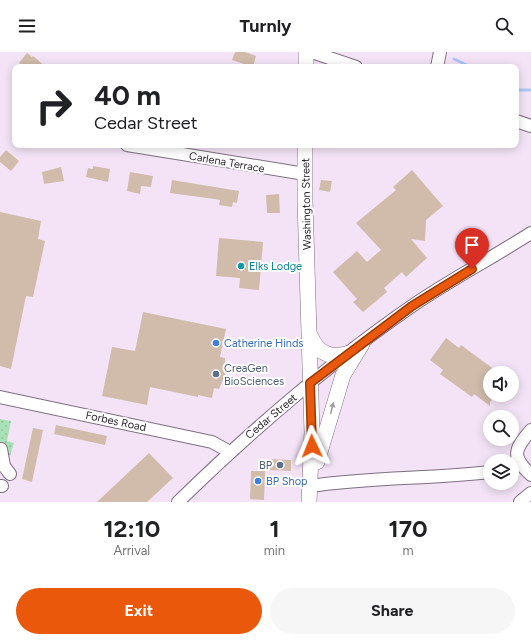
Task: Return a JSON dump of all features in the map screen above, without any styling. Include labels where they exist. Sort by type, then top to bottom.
[{"type":"main road","points":[[306,52],[306,64]]},
{"type":"main road","name":"Washington Street","points":[[305,148],[304,174],[312,432],[311,486],[309,502]]},
{"type":"main road","points":[[310,335],[316,347],[325,354],[333,357],[350,353]]},
{"type":"main road","points":[[311,486],[338,388],[348,365],[362,344]]},
{"type":"street","points":[[312,52],[347,64]]},
{"type":"street","points":[[438,64],[440,52]]},
{"type":"street","points":[[519,122],[531,126]]},
{"type":"street","name":"Carlena Terrace","points":[[145,148],[304,174]]},
{"type":"street","name":"Cedar Street","points":[[178,502],[230,452],[310,383],[412,306],[531,233]]},
{"type":"street","name":"Forbes Road","points":[[0,397],[212,442],[230,452]]},
{"type":"street","points":[[517,454],[518,447],[531,430]]},
{"type":"street","points":[[1,449],[4,466],[10,474]]},
{"type":"street","points":[[519,468],[531,475]]},
{"type":"street","points":[[311,486],[335,482],[456,476],[483,473]]},
{"type":"street","points":[[520,502],[531,493]]},
{"type":"green space","points":[[0,419],[11,421],[7,441],[14,443],[10,456],[0,447]]},
{"type":"building","points":[[235,52],[245,52],[256,56],[254,64],[244,64],[232,60]]},
{"type":"building","points":[[27,53],[42,64],[20,64],[19,63]]},
{"type":"building","points":[[6,150],[19,161],[11,171],[0,162],[0,157]]},
{"type":"building","points":[[93,166],[110,169],[108,182],[86,177],[88,168],[93,169]]},
{"type":"building","points":[[61,167],[64,181],[44,184],[42,172]]},
{"type":"building","points":[[412,170],[443,206],[426,220],[425,241],[411,239],[427,258],[406,277],[402,272],[384,288],[387,292],[363,312],[353,302],[357,299],[333,272],[357,251],[367,262],[381,250],[356,223],[396,190],[393,187]]},
{"type":"building","points":[[130,172],[153,176],[151,187],[141,186],[140,194],[127,191]]},
{"type":"building","points":[[172,180],[239,191],[237,203],[233,202],[232,207],[219,205],[220,200],[170,193]]},
{"type":"building","points":[[321,180],[332,181],[330,192],[319,190]]},
{"type":"building","points":[[279,194],[280,213],[267,213],[266,195]]},
{"type":"building","points":[[0,212],[41,221],[38,239],[45,241],[33,297],[26,296],[11,369],[0,366]]},
{"type":"building","name":"Elks Lodge","points":[[219,238],[263,242],[259,290],[239,288],[240,278],[216,276]]},
{"type":"building","points":[[143,312],[226,329],[220,357],[225,358],[225,375],[219,389],[214,388],[212,398],[198,395],[198,397],[150,387],[147,405],[102,396],[112,347],[135,351]]},
{"type":"building","points":[[446,338],[459,348],[461,345],[490,366],[483,366],[483,401],[474,394],[472,397],[440,374],[443,370],[430,360]]},
{"type":"building","points":[[485,402],[490,402],[490,406]]},
{"type":"building","points":[[56,425],[107,436],[105,445],[54,434]]},
{"type":"building","points":[[33,428],[43,430],[32,482],[22,479]]},
{"type":"building","points":[[149,453],[173,478],[147,502],[97,502]]},
{"type":"building","name":"BP","points":[[269,459],[291,460],[291,471],[268,470]]},
{"type":"building","name":"BP Shop","points":[[251,471],[265,471],[264,500],[250,499]]},
{"type":"waterway","points":[[454,59],[465,64]]},
{"type":"waterway","points":[[519,90],[531,90]]},
{"type":"place","name":"Elks Lodge","points":[[241,266]]},
{"type":"place","name":"Catherine Hinds","points":[[216,343]]},
{"type":"place","name":"CreaGen BioSciences","points":[[216,374]]},
{"type":"place","name":"BP","points":[[280,465]]},
{"type":"place","name":"BP Shop","points":[[258,481]]},
{"type":"route","points":[[312,446],[310,383],[412,306],[472,269]]}]
